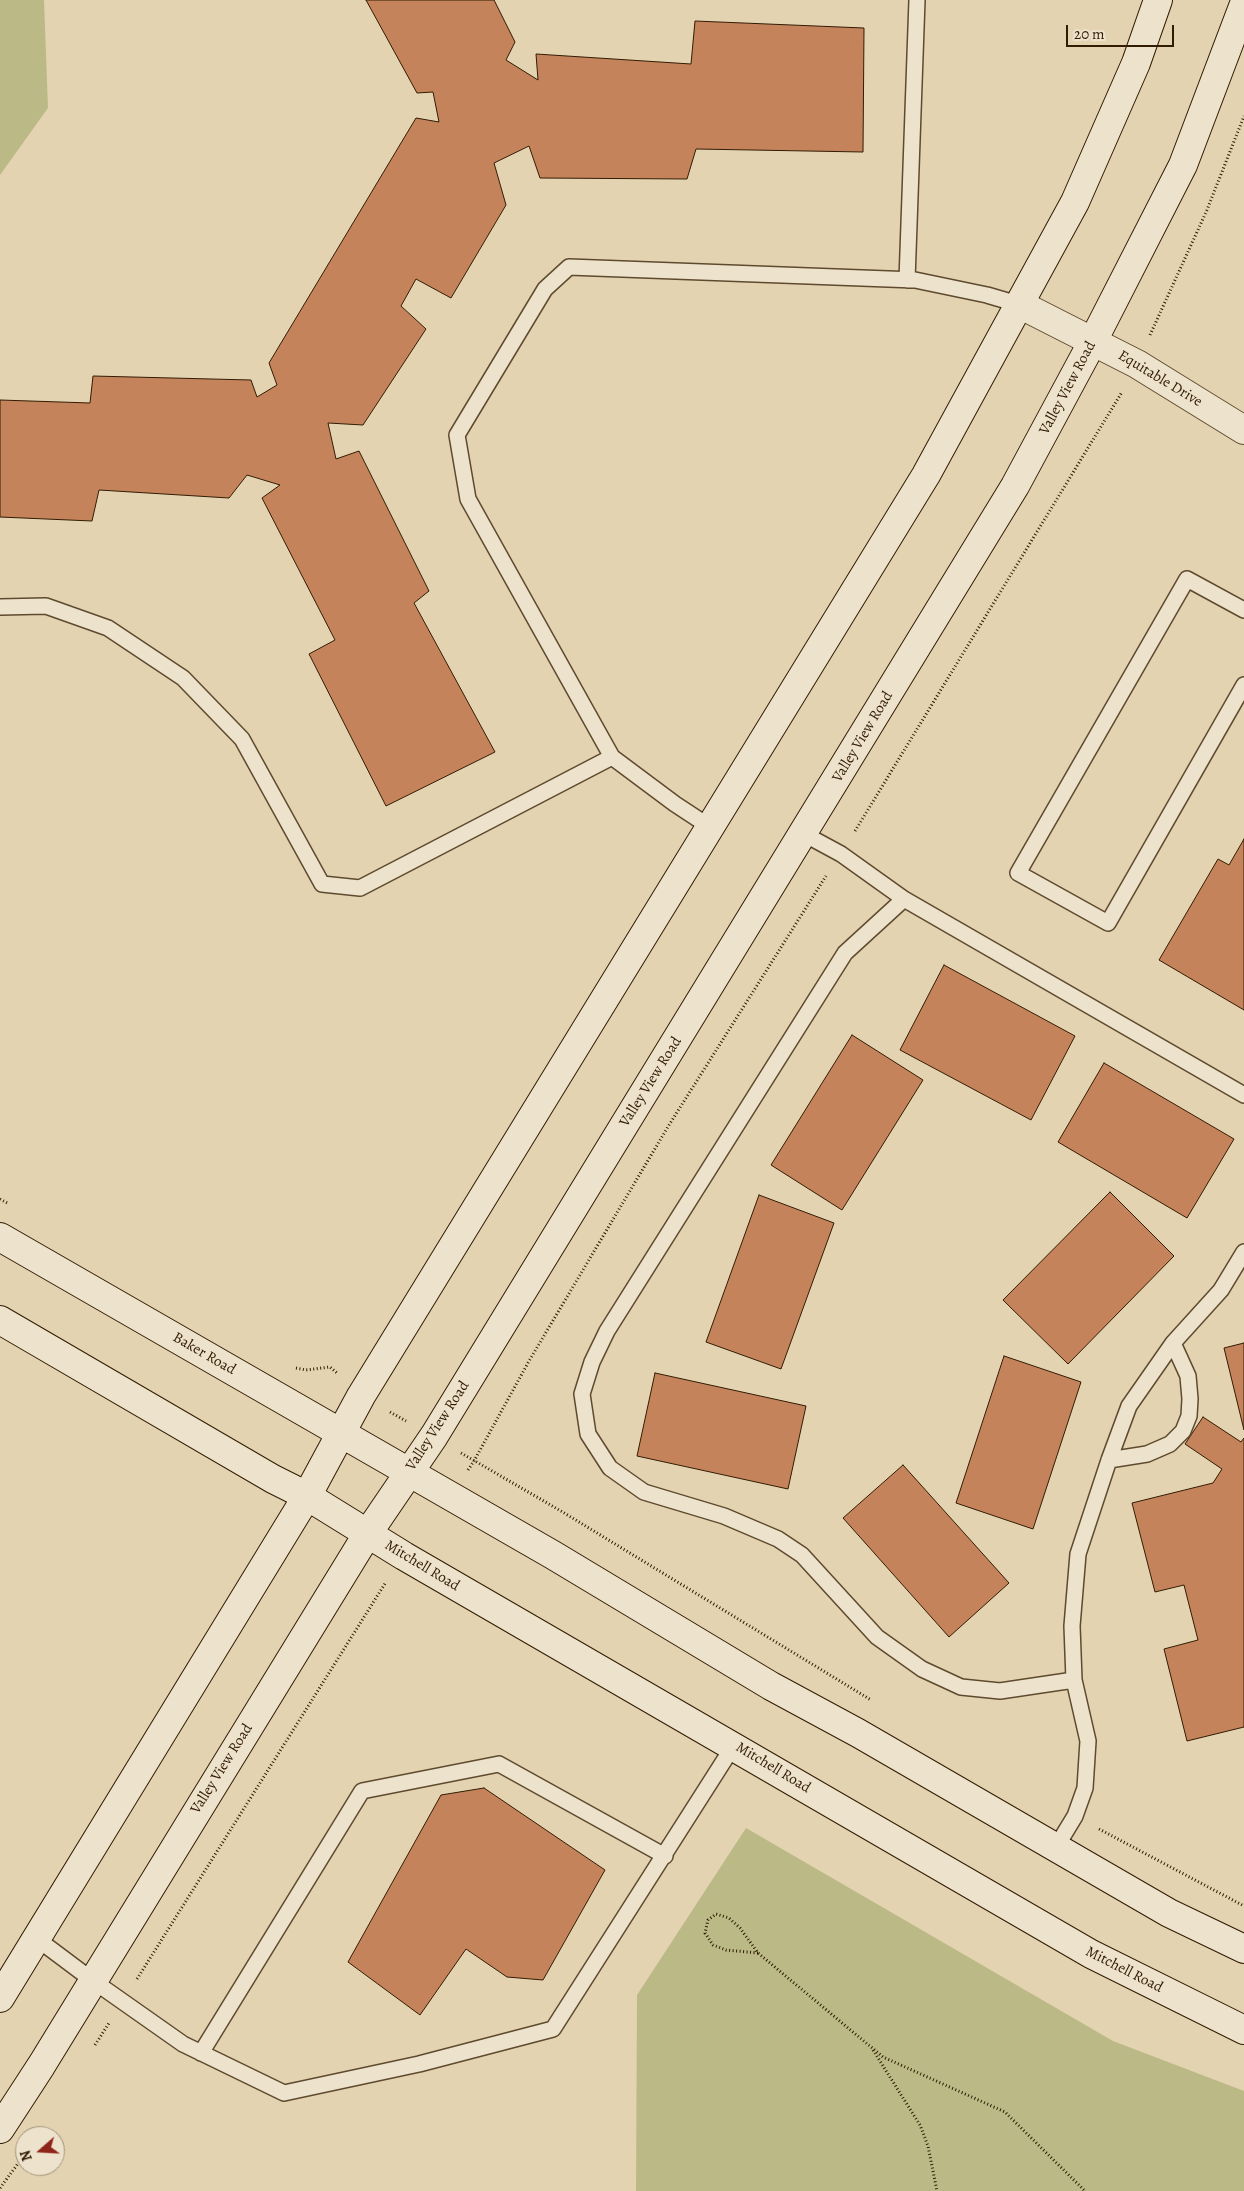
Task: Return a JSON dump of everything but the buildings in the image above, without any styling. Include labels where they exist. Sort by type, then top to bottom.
[{"type":"main road","points":[[0,1998],[307,1496],[361,1396],[926,475],[1021,305],[1075,202],[1136,63],[1158,0]]},
{"type":"main road","name":"Valley View Road","points":[[0,2129],[41,2066],[92,1980],[368,1533],[434,1436],[804,834],[1015,486],[1093,341],[1183,165],[1244,4]]},
{"type":"main road","name":"Equitable Drive","points":[[1021,305],[1137,364],[1244,430]]},
{"type":"main road","name":"Baker Road","points":[[0,1237],[409,1471]]},
{"type":"main road","points":[[0,1320],[273,1479],[307,1496]]},
{"type":"main road","points":[[409,1471],[448,1496],[553,1554],[771,1686],[858,1734],[1055,1849],[1169,1913],[1244,1949]]},
{"type":"main road","name":"Mitchell Road","points":[[307,1496],[404,1556],[734,1745],[1091,1954],[1244,2030]]},
{"type":"lane","points":[[907,280],[917,0]]},
{"type":"lane","points":[[710,827],[675,804],[612,757],[468,499],[457,435],[545,289],[569,267],[907,280],[987,295],[1021,305]]},
{"type":"lane","points":[[1244,610],[1187,579],[1018,873],[1108,923],[1244,685]]},
{"type":"lane","points":[[0,608],[46,606],[108,628],[183,678],[242,739],[322,884],[360,888],[612,757]]},
{"type":"lane","points":[[804,834],[840,854],[904,899],[1244,1095]]},
{"type":"lane","points":[[904,899],[845,953],[607,1331],[592,1362],[582,1394],[588,1434],[610,1468],[644,1492],[724,1516],[778,1539],[802,1555],[877,1637],[922,1669],[961,1687],[1000,1691],[1074,1680]]},
{"type":"lane","points":[[1055,1849],[1075,1816],[1085,1788],[1088,1741],[1074,1680],[1072,1626],[1078,1554],[1129,1406],[1173,1343],[1221,1290],[1244,1252]]},
{"type":"lane","points":[[1109,1460],[1147,1454],[1170,1444],[1183,1431],[1189,1416],[1188,1376],[1173,1343]]},
{"type":"lane","points":[[36,1938],[183,2044],[284,2093],[419,2064],[553,2029],[734,1745]]},
{"type":"lane","points":[[201,2053],[362,1791],[499,1764],[665,1856]]},
{"type":"path","points":[[448,1496],[474,1461],[529,1361],[669,1125],[840,854],[1111,412],[1137,364],[1207,210],[1244,116]]},
{"type":"path","points":[[330,1367],[361,1396],[434,1436],[561,1511],[872,1700]]},
{"type":"path","points":[[91,2052],[281,1748],[404,1556]]},
{"type":"path","points":[[1075,1816],[1244,1906]]},
{"type":"path","points":[[758,1954],[726,1950],[713,1945],[704,1933],[708,1920],[716,1914],[729,1918],[740,1928],[758,1954],[883,2057],[1005,2112],[1086,2191]]},
{"type":"path","points":[[872,2048],[920,2124],[928,2146],[937,2191]]},
{"type":"path","points":[[0,2188],[15,2168]]},
{"type":"shaded area","points":[[0,0],[44,0],[48,108],[0,175]]},
{"type":"shaded area","points":[[746,1828],[1113,2041],[1244,2091],[1244,2191],[636,2191],[637,1995]]}]
